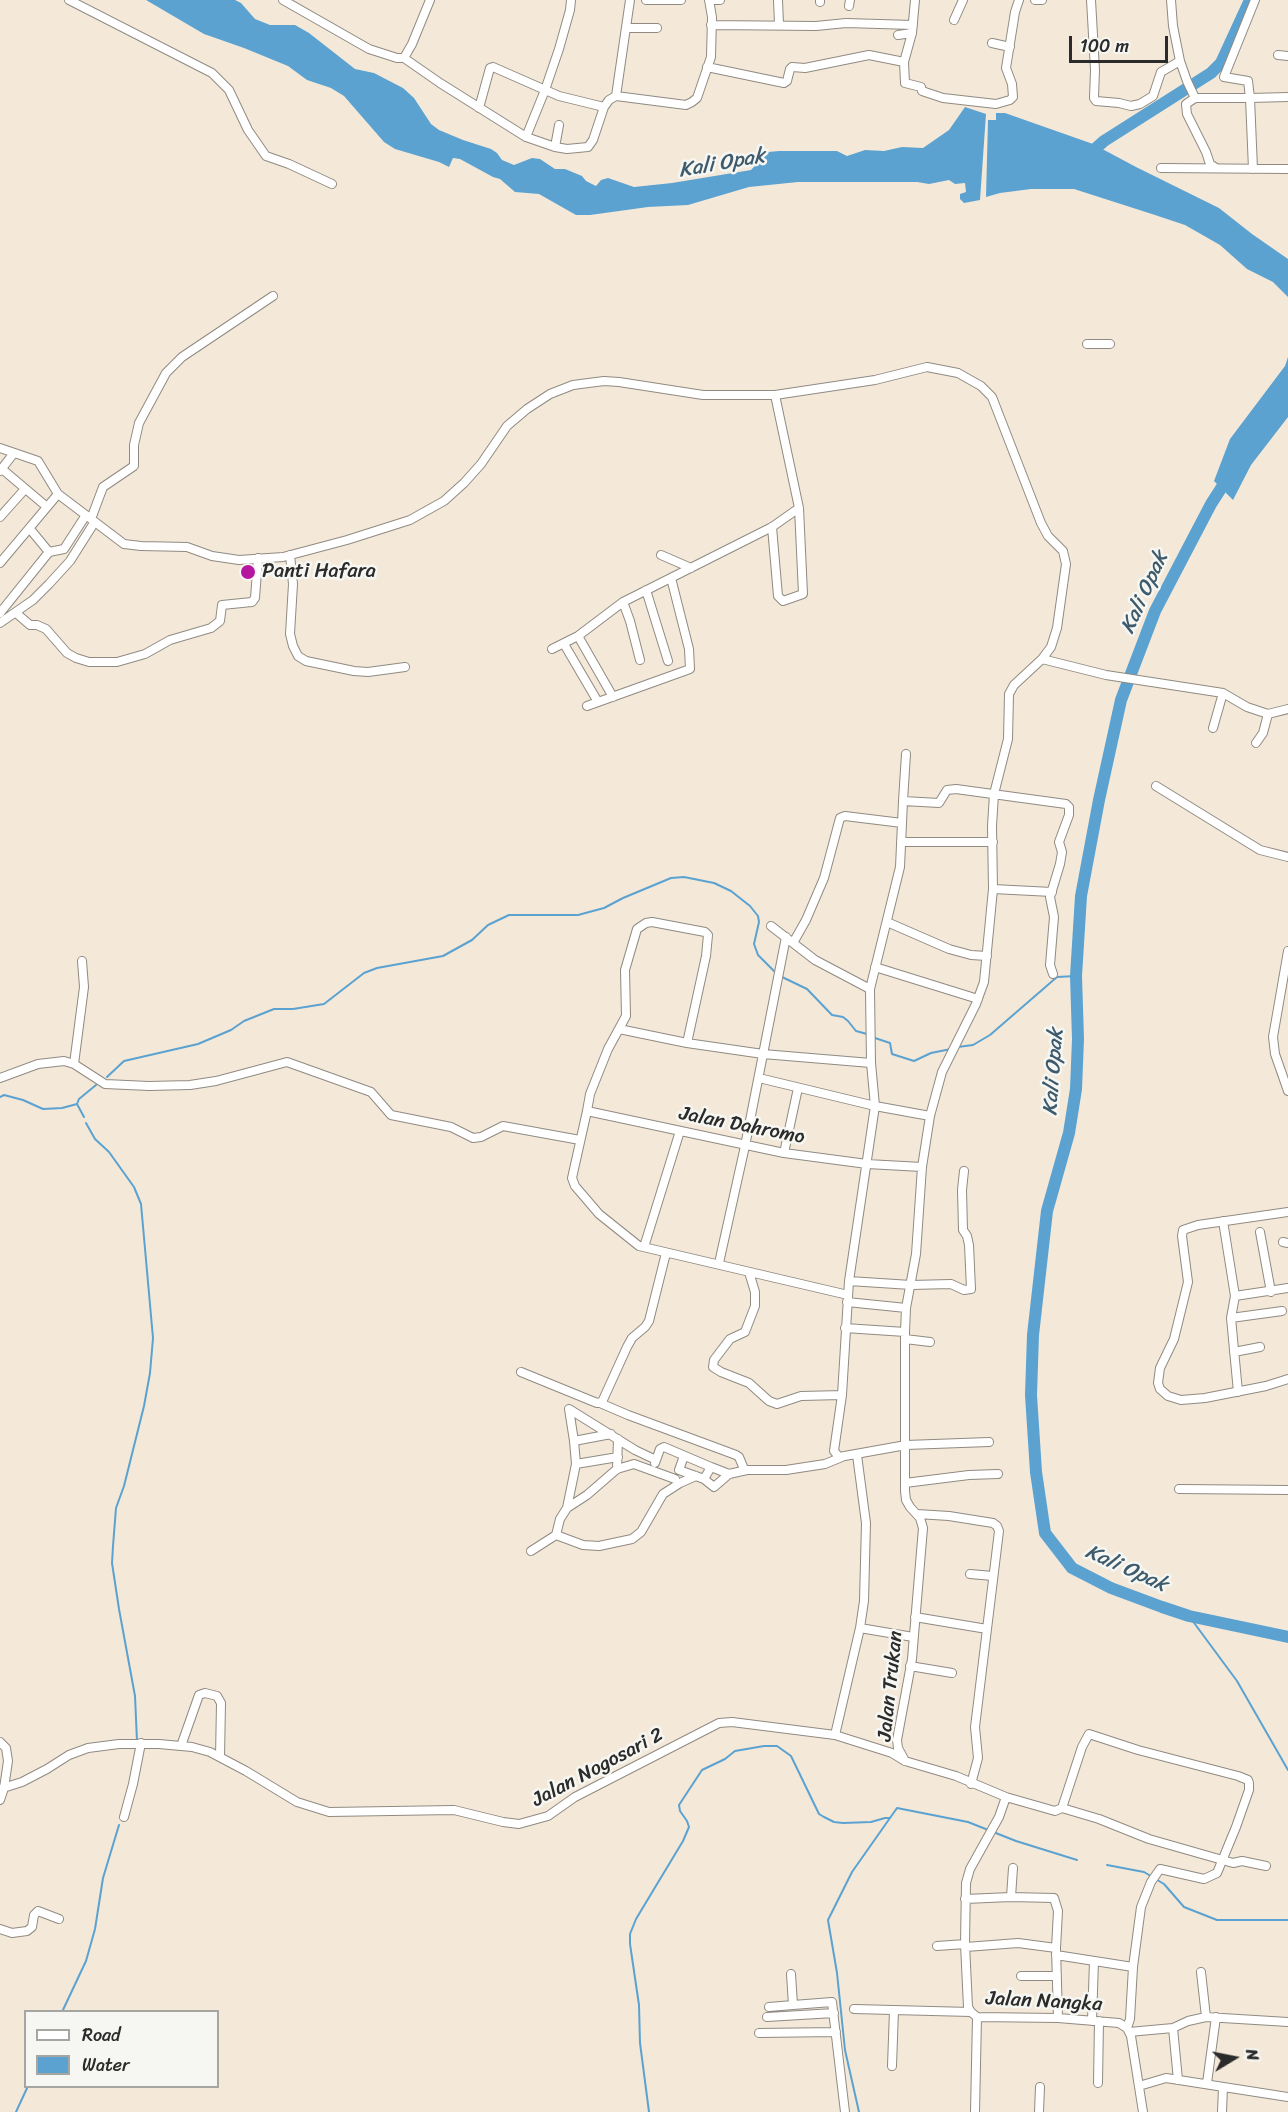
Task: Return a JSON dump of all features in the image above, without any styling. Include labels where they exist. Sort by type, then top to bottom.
[{"type":"street","points":[[69,0],[212,73],[229,90],[248,130],[266,156],[332,184]]},
{"type":"street","points":[[283,0],[369,49],[392,57],[404,58],[526,136],[555,147],[577,149],[588,147],[593,140],[604,107],[616,96],[686,105],[697,98],[711,57],[709,0],[720,0]]},
{"type":"street","points":[[404,58],[424,18],[430,0]]},
{"type":"street","points":[[526,136],[558,52],[571,0]]},
{"type":"street","points":[[616,96],[630,0]]},
{"type":"street","points":[[646,0],[681,0]]},
{"type":"street","points":[[778,0],[779,24]]},
{"type":"street","points":[[915,0],[913,29],[904,62],[904,80],[922,91],[943,98],[996,104],[1013,97],[1012,84],[1006,68],[1019,0]]},
{"type":"street","points":[[954,20],[963,0]]},
{"type":"street","points":[[1035,0],[1042,0]]},
{"type":"street","points":[[1091,0],[1095,70],[1094,98],[1096,101],[1131,106],[1140,104],[1153,96],[1161,72],[1180,61]]},
{"type":"street","points":[[1171,0],[1173,26],[1180,61],[1194,96]]},
{"type":"street","points":[[1253,168],[1248,81],[1226,78],[1223,75],[1255,0]]},
{"type":"street","points":[[711,25],[816,26],[846,23],[913,29]]},
{"type":"street","points":[[627,28],[657,28]]},
{"type":"street","points":[[898,35],[913,29]]},
{"type":"street","points":[[992,43],[1010,47]]},
{"type":"street","points":[[707,67],[784,83],[792,67],[816,67],[869,55],[904,62]]},
{"type":"street","points":[[1278,56],[1288,56]]},
{"type":"street","points":[[479,108],[490,68],[493,67],[545,90],[604,107]]},
{"type":"street","points":[[1216,168],[1210,164],[1187,114],[1186,104],[1194,96],[1288,97]]},
{"type":"street","points":[[555,147],[559,124]]},
{"type":"street","points":[[1161,168],[1288,169]]},
{"type":"street","points":[[0,623],[16,613],[50,584],[70,561],[104,487],[134,466],[134,446],[139,423],[166,373],[182,357],[273,296]]},
{"type":"street","points":[[1087,344],[1110,344]]},
{"type":"street","points":[[0,448],[38,461],[58,494],[124,544],[188,547],[212,556],[239,560],[290,555],[390,528],[410,520],[444,501],[464,483],[481,464],[507,426],[550,394],[565,387],[586,383],[619,382],[703,395],[775,395],[875,380],[927,367],[958,373],[971,379],[986,391],[997,408],[1041,523],[1048,536],[1063,551],[1065,576],[1057,628],[1051,648],[1014,685],[1009,694],[1008,739],[994,794],[993,889],[984,982],[942,1072],[930,1116],[922,1167],[916,1254],[906,1308],[906,1500],[917,1514],[993,1523],[999,1531],[975,1727],[978,1758],[971,1784]]},
{"type":"street","points":[[772,527],[778,596],[783,601],[803,594],[799,508],[775,395]]},
{"type":"street","points":[[14,453],[1,470],[47,507]]},
{"type":"street","points":[[0,517],[25,489]]},
{"type":"street","points":[[0,563],[58,494]]},
{"type":"street","points":[[552,649],[578,636],[623,602],[772,527],[799,508]]},
{"type":"street","points":[[0,613],[49,552],[64,549],[90,519]]},
{"type":"street","points":[[30,529],[49,552]]},
{"type":"street","points":[[290,555],[293,584],[290,634],[298,656],[306,661],[354,671],[369,672],[405,667]]},
{"type":"street","points":[[661,555],[691,568]]},
{"type":"street","points":[[16,613],[30,625],[46,629],[68,653],[76,658],[96,662],[117,662],[145,654],[170,640],[211,628],[220,621],[222,605],[252,602],[255,598],[258,558]]},
{"type":"street","points":[[587,706],[690,669],[689,650],[671,578]]},
{"type":"street","points":[[646,590],[668,661]]},
{"type":"street","points":[[623,602],[640,660]]},
{"type":"street","points":[[578,636],[613,697]]},
{"type":"street","points":[[564,644],[598,702]]},
{"type":"street","points":[[1042,659],[1106,675],[1223,693],[1247,707],[1268,714],[1288,709]]},
{"type":"street","points":[[1213,728],[1223,693]]},
{"type":"street","points":[[1256,743],[1263,734],[1268,714]]},
{"type":"street","points":[[906,754],[900,867],[870,989],[871,1063],[875,1106],[849,1281],[842,1395],[834,1451],[839,1457],[906,1445],[989,1442]]},
{"type":"street","points":[[1156,786],[1260,850],[1288,857]]},
{"type":"street","points":[[903,801],[939,803],[945,792],[951,789],[1066,804],[1069,807],[1069,815],[1060,836],[1062,852],[1050,900],[1053,913],[1050,965],[1053,974]]},
{"type":"street","points":[[793,943],[806,921],[824,878],[840,818],[845,816],[902,823]]},
{"type":"street","points":[[901,842],[993,842]]},
{"type":"street","points":[[993,889],[1052,892]]},
{"type":"street","points":[[687,1043],[706,957],[708,937],[705,933],[652,922],[646,923],[637,929],[625,970],[626,1016],[608,1049],[593,1087],[572,1178],[575,1186],[599,1214],[639,1246],[719,1263],[847,1298],[906,1308]]},
{"type":"street","points":[[887,922],[949,949],[971,955],[987,956]]},
{"type":"street","points":[[771,926],[828,968],[870,989]]},
{"type":"street","points":[[719,1263],[759,1078],[786,937]]},
{"type":"street","points":[[1288,951],[1273,1038],[1275,1054],[1288,1091]]},
{"type":"street","points":[[74,1064],[84,987],[82,961]]},
{"type":"street","points":[[875,967],[978,999]]},
{"type":"street","points":[[619,1029],[687,1043],[763,1054],[871,1063]]},
{"type":"street","points":[[0,1078],[38,1064],[64,1061],[74,1064],[105,1083],[148,1086],[190,1085],[216,1081],[287,1062],[371,1092],[391,1115],[451,1127],[473,1138],[481,1137],[503,1126],[580,1140]]},
{"type":"street","points":[[759,1078],[875,1106],[930,1116]]},
{"type":"street","points":[[784,1154],[798,1088]]},
{"type":"street","name":"Jalan Dahromo","points":[[587,1111],[784,1154],[867,1164],[922,1167]]},
{"type":"street","points":[[644,1247],[680,1131]]},
{"type":"street","points":[[849,1281],[911,1285],[951,1284],[964,1290],[971,1289],[969,1245],[963,1230],[964,1171]]},
{"type":"street","points":[[1288,1212],[1190,1227],[1182,1232],[1188,1282],[1174,1339],[1160,1368],[1158,1383],[1164,1393],[1176,1400],[1238,1392],[1288,1379]]},
{"type":"street","points":[[1223,1221],[1235,1296],[1231,1318],[1238,1392]]},
{"type":"street","points":[[1260,1232],[1271,1292]]},
{"type":"street","points":[[600,1403],[627,1347],[649,1321],[666,1253]]},
{"type":"street","points":[[749,1272],[755,1292],[755,1306],[745,1332],[730,1339],[714,1360],[713,1367],[749,1383],[765,1398],[777,1404],[801,1396],[842,1395]]},
{"type":"street","points":[[1235,1296],[1288,1288]]},
{"type":"street","points":[[1231,1318],[1282,1311]]},
{"type":"street","points":[[845,1328],[905,1336],[930,1342]]},
{"type":"street","points":[[1234,1352],[1260,1347]]},
{"type":"street","points":[[521,1372],[736,1455],[747,1470]]},
{"type":"street","points":[[531,1551],[556,1535],[560,1519],[567,1508],[576,1464],[569,1409],[608,1435],[656,1460]]},
{"type":"street","points":[[574,1441],[608,1435]]},
{"type":"street","points":[[608,1435],[618,1457],[617,1469]]},
{"type":"street","points":[[653,1470],[660,1449],[664,1447],[729,1474]]},
{"type":"street","points":[[835,1735],[860,1628],[864,1601],[866,1523],[857,1455]]},
{"type":"street","points":[[672,1488],[684,1456]]},
{"type":"street","points":[[679,1470],[700,1478],[714,1487],[729,1474],[747,1470],[802,1468],[831,1462],[845,1456]]},
{"type":"street","points":[[576,1464],[618,1457]]},
{"type":"street","points":[[567,1508],[587,1495],[617,1469],[634,1464],[675,1479]]},
{"type":"street","points":[[556,1535],[583,1545],[598,1546],[632,1539],[641,1532],[663,1494],[672,1488],[700,1478],[711,1467]]},
{"type":"street","points":[[905,1483],[998,1474]]},
{"type":"street","points":[[1179,1489],[1288,1490]]},
{"type":"street","name":"Jalan Trukan","points":[[917,1514],[923,1524],[923,1532],[910,1666],[897,1740],[898,1748],[905,1761],[956,1776],[1006,1797],[1055,1811],[1062,1808],[1099,1819],[1149,1839],[1234,1864],[1244,1861],[1266,1866]]},
{"type":"street","points":[[970,1574],[993,1576]]},
{"type":"street","points":[[915,1617],[987,1629]]},
{"type":"street","points":[[860,1628],[913,1637]]},
{"type":"street","points":[[910,1666],[952,1673]]},
{"type":"street","points":[[181,1746],[199,1695],[205,1693],[217,1696],[221,1703],[220,1757]]},
{"type":"street","name":"Jalan Nogosari 2","points":[[2,1789],[33,1777],[76,1752],[100,1745],[141,1743],[200,1749],[220,1757],[297,1802],[322,1811],[349,1813],[454,1810],[519,1824],[549,1816],[576,1797],[719,1723],[732,1722],[835,1735],[892,1753],[905,1761]]},
{"type":"street","points":[[1062,1808],[1082,1747],[1089,1734],[1248,1780],[1249,1790],[1224,1861],[1217,1873],[1204,1879],[1164,1869],[1157,1870],[1150,1882],[1142,1907],[1132,1967],[1128,2030],[1143,2112]]},
{"type":"street","points":[[0,1742],[8,1755],[0,1800]]},
{"type":"street","points":[[124,1817],[134,1784],[141,1743]]},
{"type":"street","points":[[975,2112],[974,2014],[968,2007],[965,1946],[966,1883],[970,1869],[999,1817],[1006,1797]]},
{"type":"street","points":[[1011,1897],[1013,1868]]},
{"type":"street","points":[[965,1899],[1054,1898],[1058,1911],[1056,1951],[1058,2018]]},
{"type":"street","points":[[0,1929],[12,1933],[30,1929],[34,1915],[38,1911],[59,1919]]},
{"type":"street","points":[[937,1946],[1018,1943],[1094,1961],[1132,1967]]},
{"type":"street","points":[[1094,1961],[1098,2082]]},
{"type":"street","points":[[1201,1972],[1206,2017]]},
{"type":"street","points":[[791,1974],[793,2004]]},
{"type":"street","points":[[1021,1976],[1057,1976]]},
{"type":"street","points":[[769,2007],[832,2001],[845,2112]]},
{"type":"street","name":"Jalan Nangka","points":[[854,2009],[1058,2018],[1119,2023],[1128,2030],[1173,2028],[1188,2021],[1206,2017],[1288,2022]]},
{"type":"street","points":[[892,2066],[894,2010]]},
{"type":"street","points":[[767,2017],[834,2013]]},
{"type":"street","points":[[1207,2083],[1216,2017]]},
{"type":"street","points":[[1173,2028],[1178,2080]]},
{"type":"street","points":[[759,2033],[836,2032]]},
{"type":"street","points":[[1139,2086],[1166,2079],[1207,2083],[1288,2097]]},
{"type":"street","points":[[1221,2112],[1223,2086]]},
{"type":"street","points":[[1040,2087],[1040,2112]]},
{"type":"water","points":[[146,0],[235,0],[241,3],[255,19],[270,25],[295,25],[309,33],[355,69],[374,73],[403,88],[414,98],[431,124],[439,130],[491,149],[502,160],[514,165],[532,158],[540,159],[555,169],[565,169],[582,176],[596,186],[601,180],[608,178],[634,187],[751,170],[768,152],[837,151],[847,156],[865,150],[923,148],[949,130],[965,107],[986,114],[980,200],[964,203],[960,199],[960,194],[966,192],[965,183],[955,184],[949,180],[929,184],[917,182],[798,182],[749,187],[688,205],[576,215],[539,194],[515,192],[500,179],[460,159],[453,158],[449,167],[395,149],[384,142],[344,96],[331,88],[307,80],[288,66],[204,34]]},
{"type":"water","points":[[996,113],[1005,113],[1093,144],[1219,208],[1288,259],[1288,297],[1273,282],[1247,269],[1220,245],[1185,225],[1155,215],[1074,189],[1031,189],[986,197],[988,120],[996,120]]},
{"type":"water","points":[[1288,357],[1288,417],[1251,465],[1233,500],[1214,481],[1230,439],[1285,366]]},
{"type":"waterway","points":[[1087,156],[1104,141],[1211,73],[1221,63],[1250,0]]},
{"type":"waterway","name":"Kali Opak","points":[[1229,476],[1211,504],[1155,611],[1121,700],[1099,800],[1081,896],[1076,976],[1078,1039],[1076,1089],[1069,1133],[1047,1211],[1033,1335],[1031,1395],[1036,1472],[1045,1533],[1072,1568],[1111,1588],[1189,1616],[1288,1637]]},
{"type":"waterway","points":[[107,1077],[124,1061],[198,1044],[274,1009],[293,1009],[324,1004],[364,973],[377,968],[443,956],[472,940],[488,925],[509,915],[578,915],[604,908],[671,878],[684,877],[714,883],[731,891],[750,906],[758,916],[759,922],[754,944],[758,955],[775,972]]},
{"type":"waterway","points":[[780,976],[807,989],[832,1015],[843,1017],[856,1031],[867,1034]]},
{"type":"waterway","points":[[958,1047],[973,1045],[990,1035],[1057,977],[1076,976]]},
{"type":"waterway","points":[[872,1037],[890,1043],[892,1054],[914,1061],[931,1053],[951,1049]]},
{"type":"waterway","points":[[84,1117],[77,1104],[79,1099],[96,1085]]},
{"type":"waterway","points":[[0,1097],[4,1095],[23,1100],[43,1109],[77,1104]]},
{"type":"waterway","points":[[86,1123],[95,1139],[109,1152],[134,1187],[141,1204],[153,1338],[144,1406],[124,1486],[116,1508],[112,1563],[135,1696],[137,1741]]},
{"type":"waterway","points":[[1189,1616],[1237,1681],[1288,1770]]},
{"type":"waterway","points":[[649,2112],[630,1934],[636,1919],[683,1841],[689,1827],[679,1805],[702,1770],[725,1759],[735,1751],[777,1746],[791,1756],[819,1814],[834,1822],[843,1823],[871,1822],[890,1818]]},
{"type":"waterway","points":[[859,2112],[845,2050],[837,1973],[828,1920],[852,1872],[897,1808],[968,1822],[1016,1841],[1077,1860]]},
{"type":"waterway","points":[[63,2010],[86,1961],[95,1929],[103,1878],[119,1825]]},
{"type":"waterway","points":[[1107,1865],[1144,1872],[1164,1884],[1184,1907],[1217,1920],[1288,1920]]},
{"type":"waterway","points":[[16,2112],[27,2088]]},
{"type":"place","name":"Panti Hafara","points":[[248,572]]}]
